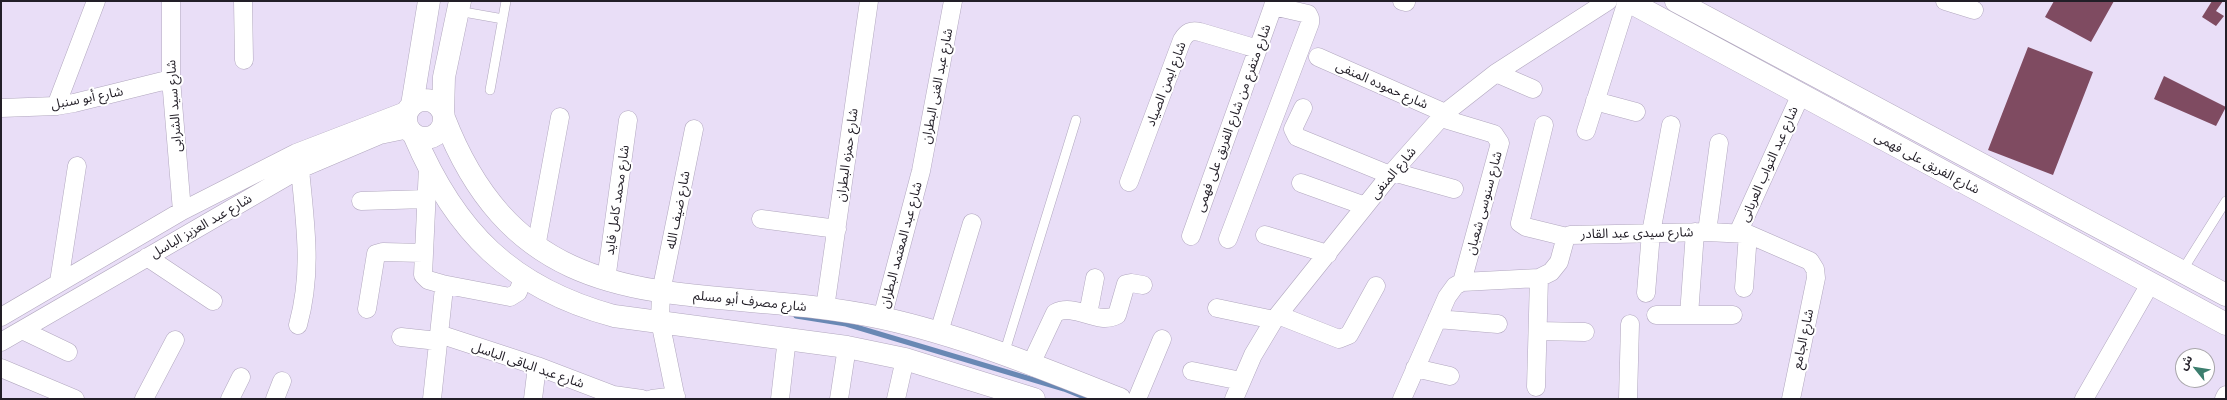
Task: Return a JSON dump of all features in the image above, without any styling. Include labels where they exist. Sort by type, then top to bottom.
[{"type":"street","points":[[56,106],[96,1]]},
{"type":"street","name":"شارع سيد الشرابى","points":[[171,1],[171,79],[182,211]]},
{"type":"street","points":[[243,1],[244,60]]},
{"type":"street","points":[[429,1],[411,120],[428,167],[442,193],[459,217],[478,240],[523,278],[552,295],[582,308],[614,316],[847,346],[905,359],[1034,399]]},
{"type":"street","name":"شارع حمزه البطران","points":[[825,308],[869,1]]},
{"type":"street","name":"شارع عبد الغنى البطران","points":[[921,171],[954,1]]},
{"type":"street","name":"شارع المنفى","points":[[1234,399],[1253,355],[1276,318],[1391,174],[1443,116],[1496,73],[1608,1]]},
{"type":"street","points":[[1586,131],[1627,1]]},
{"type":"street","name":"شارع الفريق على فهمى","points":[[1627,1],[2226,324]]},
{"type":"street","name":"شارع الفريق على فهمى","points":[[1676,1],[2226,295]]},
{"type":"street","points":[[1945,1],[1974,10]]},
{"type":"street","points":[[1228,239],[1310,23],[1309,7],[1274,3]]},
{"type":"street","name":"شارع متفرع من شارع الفريق على فهمى","points":[[1191,236],[1274,3]]},
{"type":"street","points":[[411,120],[422,138],[430,137],[437,133],[442,126],[444,77],[459,6]]},
{"type":"street","name":"شارع ايمن الصياد","points":[[1129,182],[1182,40],[1186,34],[1193,30],[1258,49]]},
{"type":"street","name":"شارع حموده المنفى","points":[[1318,57],[1443,116]]},
{"type":"street","points":[[1496,73],[1533,89]]},
{"type":"street","name":"شارع أبو سنبل","points":[[1,108],[56,106],[171,79]]},
{"type":"street","name":"شارع عبد التواب العربانى","points":[[1744,288],[1743,234],[1800,94]]},
{"type":"street","points":[[411,120],[426,100],[439,106],[443,115]]},
{"type":"street","points":[[1596,101],[1636,112]]},
{"type":"street","points":[[1303,108],[1293,129],[1297,137],[1391,174],[1454,189]]},
{"type":"street","name":"شارع مصرف أبو مسلم","points":[[443,115],[461,160],[489,203],[511,226],[536,247],[569,267],[606,280],[661,292],[825,308],[882,318],[939,332],[1004,354],[1120,399]]},
{"type":"street","name":"شارع سنوسى شعبان","points":[[1443,116],[1494,134],[1500,143],[1462,282]]},
{"type":"street","points":[[536,247],[560,117]]},
{"type":"street","name":"شارع عبد العزيز الباسل","points":[[1,342],[300,169],[380,135],[411,120]]},
{"type":"street","name":"شارع عبد العزيز الباسل","points":[[1,317],[182,211],[296,152],[411,120]]},
{"type":"street","name":"شارع محمد كامل فايد","points":[[606,280],[628,120]]},
{"type":"street","points":[[1544,124],[1520,222],[1522,226],[1567,237]]},
{"type":"street","points":[[1646,293],[1651,233],[1671,125]]},
{"type":"street","name":"شارع ضيف الله","points":[[676,398],[660,321],[661,292],[694,128]]},
{"type":"street","name":"شارع سيدى عبد القادر","points":[[1701,232],[1719,143]]},
{"type":"street","points":[[59,282],[77,166]]},
{"type":"street","points":[[428,167],[423,275],[428,280],[442,284],[510,296],[518,292],[523,278]]},
{"type":"street","points":[[298,324],[304,304],[308,263],[300,169]]},
{"type":"street","name":"شارع عبد المعتمد البطران","points":[[882,318],[921,171]]},
{"type":"street","points":[[1301,183],[1365,206]]},
{"type":"street","points":[[361,201],[426,199]]},
{"type":"street","points":[[761,219],[837,229]]},
{"type":"street","points":[[939,332],[972,223]]},
{"type":"street","points":[[1689,315],[1701,232]]},
{"type":"street","name":"شارع سيدى عبد القادر","points":[[1540,278],[1551,272],[1559,262],[1567,237],[1574,235],[1701,232],[1743,234],[1810,261],[1815,269],[1816,278]]},
{"type":"street","points":[[1265,235],[1328,254]]},
{"type":"street","points":[[367,309],[376,254],[383,252],[423,253]]},
{"type":"street","points":[[147,257],[213,301]]},
{"type":"street","points":[[1088,314],[1095,278]]},
{"type":"street","points":[[1402,399],[1447,297],[1455,286],[1462,282],[1540,278],[1536,387]]},
{"type":"street","name":"شارع الجامع","points":[[1791,399],[1816,278]]},
{"type":"street","points":[[1031,364],[1055,313],[1066,309],[1107,319],[1112,318],[1117,315],[1126,284],[1131,282],[1143,285]]},
{"type":"street","points":[[432,399],[444,288],[442,284]]},
{"type":"street","points":[[2084,399],[2150,284]]},
{"type":"street","points":[[1217,308],[1276,318],[1340,339],[1349,335],[1376,286]]},
{"type":"street","points":[[1656,315],[1733,314]]},
{"type":"street","points":[[1437,319],[1498,324]]},
{"type":"street","points":[[1628,399],[1630,324]]},
{"type":"street","points":[[22,330],[68,352]]},
{"type":"street","points":[[1538,331],[1585,332]]},
{"type":"street","name":"شارع عبد الباقى الباسل","points":[[401,337],[438,338],[537,366],[596,394],[642,399]]},
{"type":"street","points":[[780,399],[787,338]]},
{"type":"street","points":[[1137,399],[1162,339]]},
{"type":"street","points":[[144,399],[175,340]]},
{"type":"street","points":[[839,399],[847,346]]},
{"type":"street","points":[[896,399],[905,359]]},
{"type":"street","points":[[532,399],[537,366]]},
{"type":"street","points":[[1,368],[75,399]]},
{"type":"street","points":[[1415,368],[1450,376]]},
{"type":"street","points":[[1192,371],[1241,381]]},
{"type":"street","points":[[230,399],[241,377]]},
{"type":"street","points":[[275,399],[282,381]]},
{"type":"street","points":[[2224,399],[2226,395]]},
{"type":"street","points":[[652,399],[676,398]]},
{"type":"lane","points":[[490,90],[506,1]]},
{"type":"lane","points":[[459,6],[503,19]]},
{"type":"lane","points":[[1004,354],[1076,120]]},
{"type":"lane","points":[[2182,271],[2226,201]]},
{"type":"building","points":[[2054,1],[2114,1],[2091,42],[2045,17]]},
{"type":"building","points":[[2212,1],[2223,1],[2216,11],[2224,16],[2216,26],[2202,17]]},
{"type":"building","points":[[2028,47],[2093,72],[2053,175],[1988,150]]},
{"type":"building","points":[[2164,76],[2226,107],[2216,126],[2154,99]]},
{"type":"waterway","points":[[796,316],[846,324],[1064,389],[1089,399]]}]
